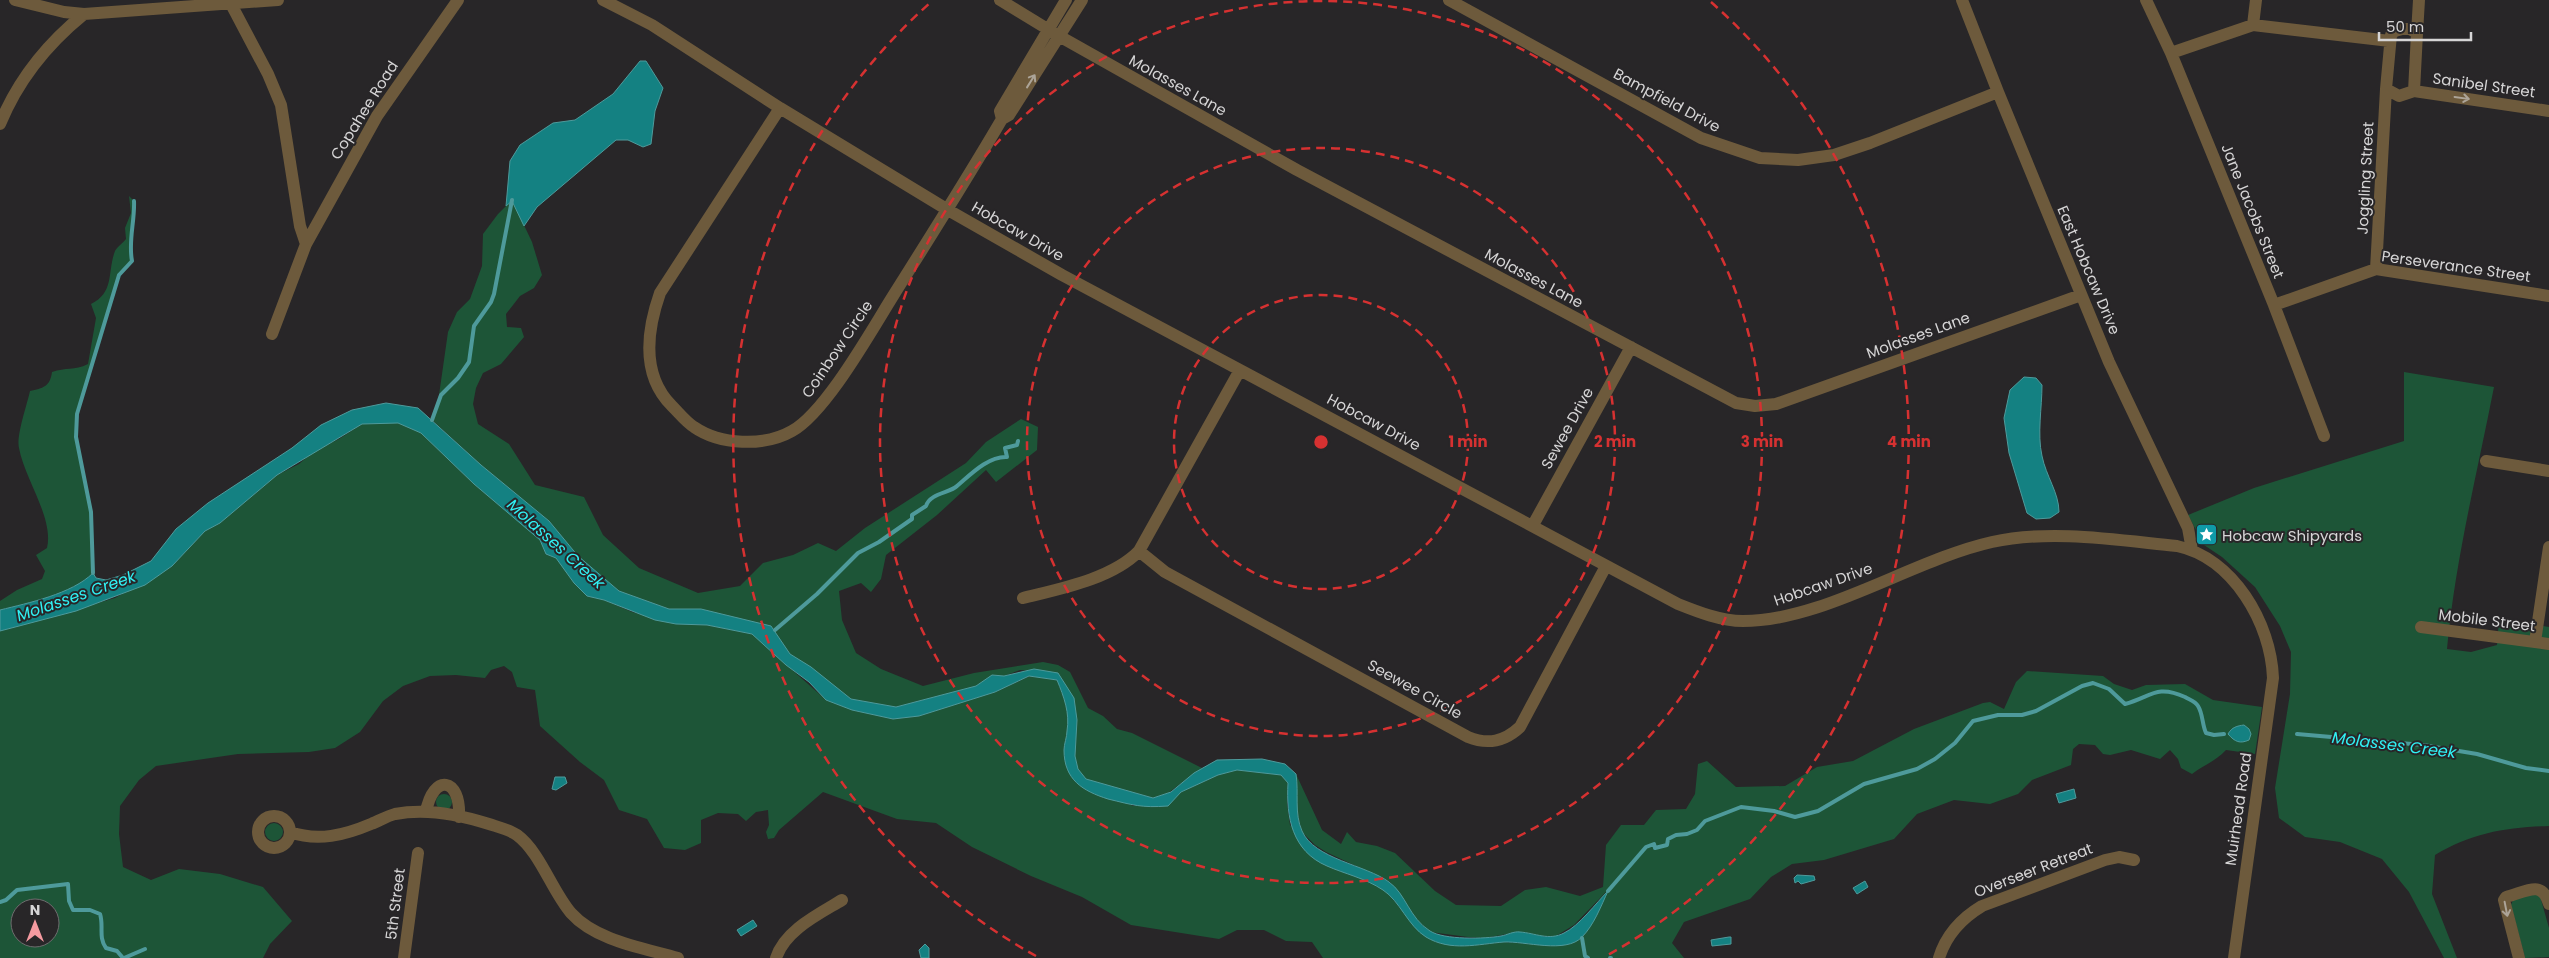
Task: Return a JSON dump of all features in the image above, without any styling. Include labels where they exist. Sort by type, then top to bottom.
[{"type":"street","points":[[15,0],[84,14],[278,0]]},
{"type":"street","name":"Copahee Road","points":[[272,334],[306,244],[377,116],[458,0]]},
{"type":"street","name":"Hobcaw Drive","points":[[603,0],[652,25],[780,108],[948,210],[1062,275],[1678,604],[1704,614],[1742,621],[1762,620],[1800,612],[1970,548],[2014,538],[2074,538],[2169,545],[2192,550],[2229,577],[2249,602],[2261,624],[2272,665]]},
{"type":"street","name":"Molasses Lane","points":[[1000,0],[1054,33],[1297,170],[1736,403],[1755,406],[1776,404],[2081,295]]},
{"type":"street","points":[[1054,33],[1066,0]]},
{"type":"street","points":[[1054,33],[1082,0]]},
{"type":"street","name":"Bampfield Drive","points":[[1449,0],[1469,5],[1701,138],[1760,158],[1798,160],[1834,155],[1870,144],[1998,92]]},
{"type":"street","name":"East Hobcaw Drive","points":[[1962,0],[2081,295],[2110,362],[2188,528],[2192,550]]},
{"type":"street","name":"Jane Jacobs Street","points":[[2146,0],[2171,52],[2274,305],[2324,436]]},
{"type":"street","points":[[2253,25],[2256,0]]},
{"type":"street","points":[[2414,92],[2419,0]]},
{"type":"street","points":[[232,4],[268,74],[281,104],[300,226],[306,244]]},
{"type":"street","points":[[0,124],[9,101],[23,78],[64,31],[84,14]]},
{"type":"street","points":[[2171,52],[2253,25],[2390,41],[2395,31],[2402,29],[2417,33]]},
{"type":"street","name":"Coinbow Circle","points":[[780,108],[660,293],[652,316],[648,347],[652,373],[666,401],[694,427],[722,440],[758,442],[792,431],[817,409],[858,352],[948,210],[1002,119],[1000,112],[1054,33]]},
{"type":"street","name":"Joggling Street","points":[[2376,269],[2390,41]]},
{"type":"street","name":"Sanibel Street","points":[[2386,89],[2399,96],[2414,92],[2549,111]]},
{"type":"street","name":"Perseverance Street","points":[[2274,305],[2376,269],[2549,296]]},
{"type":"street","name":"Sewee Drive","points":[[1533,525],[1631,347]]},
{"type":"street","points":[[1023,598],[1064,588],[1095,577],[1123,564],[1139,551],[1240,370]]},
{"type":"street","points":[[2486,461],[2549,471]]},
{"type":"street","points":[[2535,642],[2545,596],[2549,546]]},
{"type":"street","name":"Seewee Circle","points":[[1139,551],[1165,572],[1468,737],[1487,742],[1506,738],[1520,727],[1606,566]]},
{"type":"street","name":"Mobile Street","points":[[2421,627],[2549,644]]},
{"type":"street","name":"Muirhead Road","points":[[2234,958],[2273,678],[2272,665]]},
{"type":"street","points":[[426,812],[431,793],[436,788],[445,785],[453,788],[457,794],[459,817]]},
{"type":"street","points":[[290,832],[304,837],[331,836],[350,832],[394,814],[426,812],[488,824],[517,835],[528,847],[572,914],[594,929],[620,942],[678,958]]},
{"type":"street","name":"5th Street","points":[[404,958],[418,853]]},
{"type":"street","name":"Overseer Retreat","points":[[1938,958],[1955,927],[1968,914],[1982,906],[2105,860],[2119,857],[2134,860]]},
{"type":"street","points":[[2519,958],[2504,900],[2506,897],[2536,889],[2543,890],[2546,893],[2549,904]]},
{"type":"street","points":[[776,958],[784,942],[802,925],[842,900]]},
{"type":"green space","points":[[129,196],[134,201],[132,261],[119,275],[77,414],[76,434],[91,512],[93,573],[84,581],[61,592],[37,601],[0,610],[0,601],[17,590],[42,579],[45,571],[36,555],[47,548],[46,524],[22,460],[18,443],[30,391],[48,384],[52,372],[78,368],[88,364],[96,318],[91,304],[104,294],[109,281],[115,251],[126,239],[125,228],[131,213]]},
{"type":"green space","points":[[512,200],[532,242],[542,275],[534,288],[520,296],[506,314],[507,327],[521,328],[524,337],[501,364],[483,373],[476,388],[473,404],[478,424],[509,444],[535,485],[584,497],[603,535],[639,568],[698,593],[740,586],[763,563],[793,555],[818,543],[836,551],[865,528],[966,463],[986,442],[1021,419],[1038,427],[1037,450],[996,482],[986,470],[937,515],[886,555],[881,579],[871,592],[861,583],[839,591],[842,620],[856,653],[881,669],[923,686],[974,673],[1043,662],[1058,665],[1070,672],[1088,708],[1103,716],[1117,729],[1132,733],[1202,768],[1168,793],[1153,798],[1085,779],[1078,769],[1075,756],[1077,720],[1058,673],[1020,670],[1004,676],[993,675],[976,686],[896,707],[851,699],[790,654],[784,647],[725,616],[701,609],[669,609],[619,591],[578,556],[549,521],[481,465],[432,420],[438,402],[448,332],[457,312],[470,299],[482,266],[483,234],[498,214]]},
{"type":"green space","points":[[2404,372],[2494,387],[2455,583],[2447,649],[2471,652],[2497,645],[2499,619],[2549,627],[2549,826],[2504,830],[2476,836],[2435,855],[2432,894],[2457,958],[2444,958],[2409,892],[2382,859],[2340,842],[2305,837],[2279,818],[2275,788],[2290,694],[2291,652],[2280,626],[2255,587],[2222,557],[2204,545],[2188,515],[2254,488],[2404,441]]},
{"type":"green space","points":[[385,422],[398,423],[421,433],[474,484],[540,540],[546,554],[556,558],[587,596],[604,600],[632,612],[676,624],[707,625],[752,634],[826,700],[852,710],[893,719],[919,716],[995,692],[1030,676],[1057,680],[1068,709],[1068,730],[1064,750],[1067,769],[1133,806],[1181,792],[1218,775],[1237,770],[1281,775],[1288,783],[1287,803],[1290,825],[1337,870],[1375,884],[1388,893],[1414,925],[1436,942],[1459,946],[1504,942],[1546,945],[1582,938],[1599,911],[1606,892],[1574,925],[1556,936],[1539,936],[1518,932],[1485,938],[1430,932],[1411,915],[1406,903],[1390,882],[1326,852],[1315,845],[1302,832],[1297,813],[1296,774],[1322,830],[1341,844],[1347,832],[1356,842],[1377,846],[1395,853],[1435,891],[1456,905],[1501,906],[1525,890],[1546,887],[1580,896],[1603,887],[1606,845],[1621,825],[1644,825],[1656,810],[1686,809],[1695,794],[1698,764],[1707,761],[1736,787],[1785,786],[1817,767],[1853,761],[1914,729],[1983,703],[1990,702],[2004,709],[2016,682],[2027,671],[2103,676],[2114,684],[2132,690],[2146,685],[2185,684],[2213,700],[2262,707],[2255,754],[2226,750],[2192,774],[2181,768],[2178,759],[2170,750],[2160,759],[2131,750],[2110,755],[2103,754],[2095,745],[2079,744],[2073,749],[2071,765],[2032,780],[2018,794],[1990,804],[1954,800],[1917,814],[1894,839],[1824,860],[1792,864],[1771,877],[1750,899],[1684,922],[1672,943],[1684,958],[1323,958],[1312,942],[1286,941],[1264,930],[1237,930],[1219,939],[1131,925],[1082,897],[1031,876],[972,847],[936,823],[897,819],[823,792],[779,830],[774,838],[768,839],[766,832],[769,825],[768,810],[756,812],[746,821],[738,814],[718,813],[701,820],[701,843],[685,850],[664,848],[647,819],[619,810],[604,780],[580,762],[540,726],[535,690],[517,687],[512,672],[504,666],[491,670],[485,678],[456,675],[430,676],[403,686],[383,701],[360,732],[335,748],[309,752],[238,754],[156,766],[139,780],[120,806],[119,834],[123,867],[151,880],[179,869],[220,874],[263,887],[292,921],[270,944],[263,958],[0,958],[0,631],[115,598],[172,566],[205,531],[220,523],[277,475],[299,464],[315,450],[339,439],[362,424]]},
{"type":"green space","points":[[441,794],[447,794],[452,799],[450,808],[441,810],[436,805],[436,799]]},
{"type":"green space","points":[[270,823],[278,823],[283,828],[281,839],[270,841],[265,836],[265,828]]},
{"type":"green space","points":[[2533,894],[2540,896],[2549,928],[2549,957],[2525,958],[2511,905],[2513,900]]},
{"type":"water","points":[[640,61],[646,61],[663,88],[655,111],[651,144],[643,147],[628,140],[616,140],[537,207],[524,226],[512,201],[506,206],[510,161],[520,145],[553,123],[575,120],[613,94]]},
{"type":"water","points":[[2024,377],[2036,378],[2042,385],[2041,448],[2044,463],[2057,498],[2059,512],[2050,518],[2036,519],[2027,513],[2009,453],[2004,418],[2010,390]]},
{"type":"water","points":[[386,403],[418,408],[481,465],[549,521],[578,556],[619,591],[669,609],[701,609],[771,626],[790,654],[811,667],[851,699],[896,707],[976,686],[992,675],[1004,676],[1034,669],[1058,673],[1074,698],[1077,720],[1075,756],[1078,769],[1086,779],[1153,798],[1171,792],[1194,773],[1217,760],[1262,759],[1285,764],[1296,774],[1298,817],[1302,831],[1308,841],[1329,855],[1389,882],[1400,893],[1417,920],[1436,934],[1465,938],[1494,937],[1518,932],[1547,936],[1558,935],[1576,925],[1608,891],[1590,927],[1582,937],[1566,945],[1545,946],[1504,942],[1455,946],[1435,942],[1414,927],[1394,900],[1383,890],[1362,879],[1315,860],[1306,851],[1299,842],[1290,820],[1288,783],[1281,775],[1237,770],[1218,775],[1181,792],[1168,806],[1137,806],[1099,796],[1077,783],[1067,769],[1064,750],[1068,724],[1067,711],[1057,680],[1029,676],[995,692],[919,716],[893,719],[852,710],[826,700],[809,682],[786,665],[752,634],[707,625],[676,624],[655,620],[604,600],[587,596],[574,583],[556,558],[546,554],[540,540],[474,484],[421,433],[398,423],[362,424],[277,475],[220,523],[205,531],[172,566],[145,585],[76,611],[0,631],[0,610],[62,592],[74,587],[93,573],[96,578],[106,580],[123,575],[151,561],[176,529],[208,503],[292,448],[321,425],[352,410]]},
{"type":"water","points":[[2244,725],[2251,734],[2249,740],[2238,742],[2228,734],[2235,727]]},
{"type":"water","points":[[555,777],[565,777],[567,783],[556,790],[552,789]]},
{"type":"water","points":[[2074,789],[2076,798],[2059,803],[2056,794]]},
{"type":"water","points":[[1797,875],[1814,876],[1815,880],[1801,884],[1798,881],[1795,883],[1794,878]]},
{"type":"water","points":[[1865,881],[1868,887],[1857,894],[1853,888]]},
{"type":"water","points":[[753,920],[757,926],[741,936],[737,930]]},
{"type":"water","points":[[1731,937],[1731,944],[1712,946],[1711,940]]},
{"type":"water","points":[[925,944],[929,948],[929,958],[921,958],[919,950]]},
{"type":"waterway","points":[[432,420],[441,395],[458,378],[469,362],[474,326],[491,302],[494,294],[512,200]]},
{"type":"waterway","points":[[93,573],[91,512],[76,437],[77,414],[119,275],[132,261],[134,201]]},
{"type":"waterway","points":[[775,630],[817,594],[858,553],[879,542],[912,519],[912,515],[926,506],[932,498],[954,488],[986,463],[1007,457],[1005,448],[1017,445],[1018,441]]},
{"type":"waterway","name":"Molasses Creek","points":[[1608,891],[1646,847],[1654,844],[1655,848],[1667,845],[1668,839],[1697,830],[1705,821],[1741,807],[1774,811],[1795,817],[1818,811],[1864,784],[1917,769],[1935,759],[1955,743],[1973,721],[1998,715],[2022,715],[2036,711],[2082,686],[2093,683],[2109,689],[2125,704],[2154,693],[2175,693],[2194,702],[2198,706],[2206,733],[2214,735],[2224,734]]},
{"type":"waterway","name":"Molasses Creek","points":[[2297,734],[2423,745],[2477,754],[2526,768],[2549,771]]},
{"type":"waterway","points":[[0,902],[6,900],[17,890],[68,884],[69,901],[73,910],[90,910],[100,914],[102,936],[106,948],[117,951],[123,958]]},
{"type":"waterway","points":[[1582,938],[1585,956],[1588,958]]},
{"type":"waterway","points":[[124,958],[145,949]]},
{"type":"place","name":"Hobcaw Shipyards","points":[[2206,535]]}]
